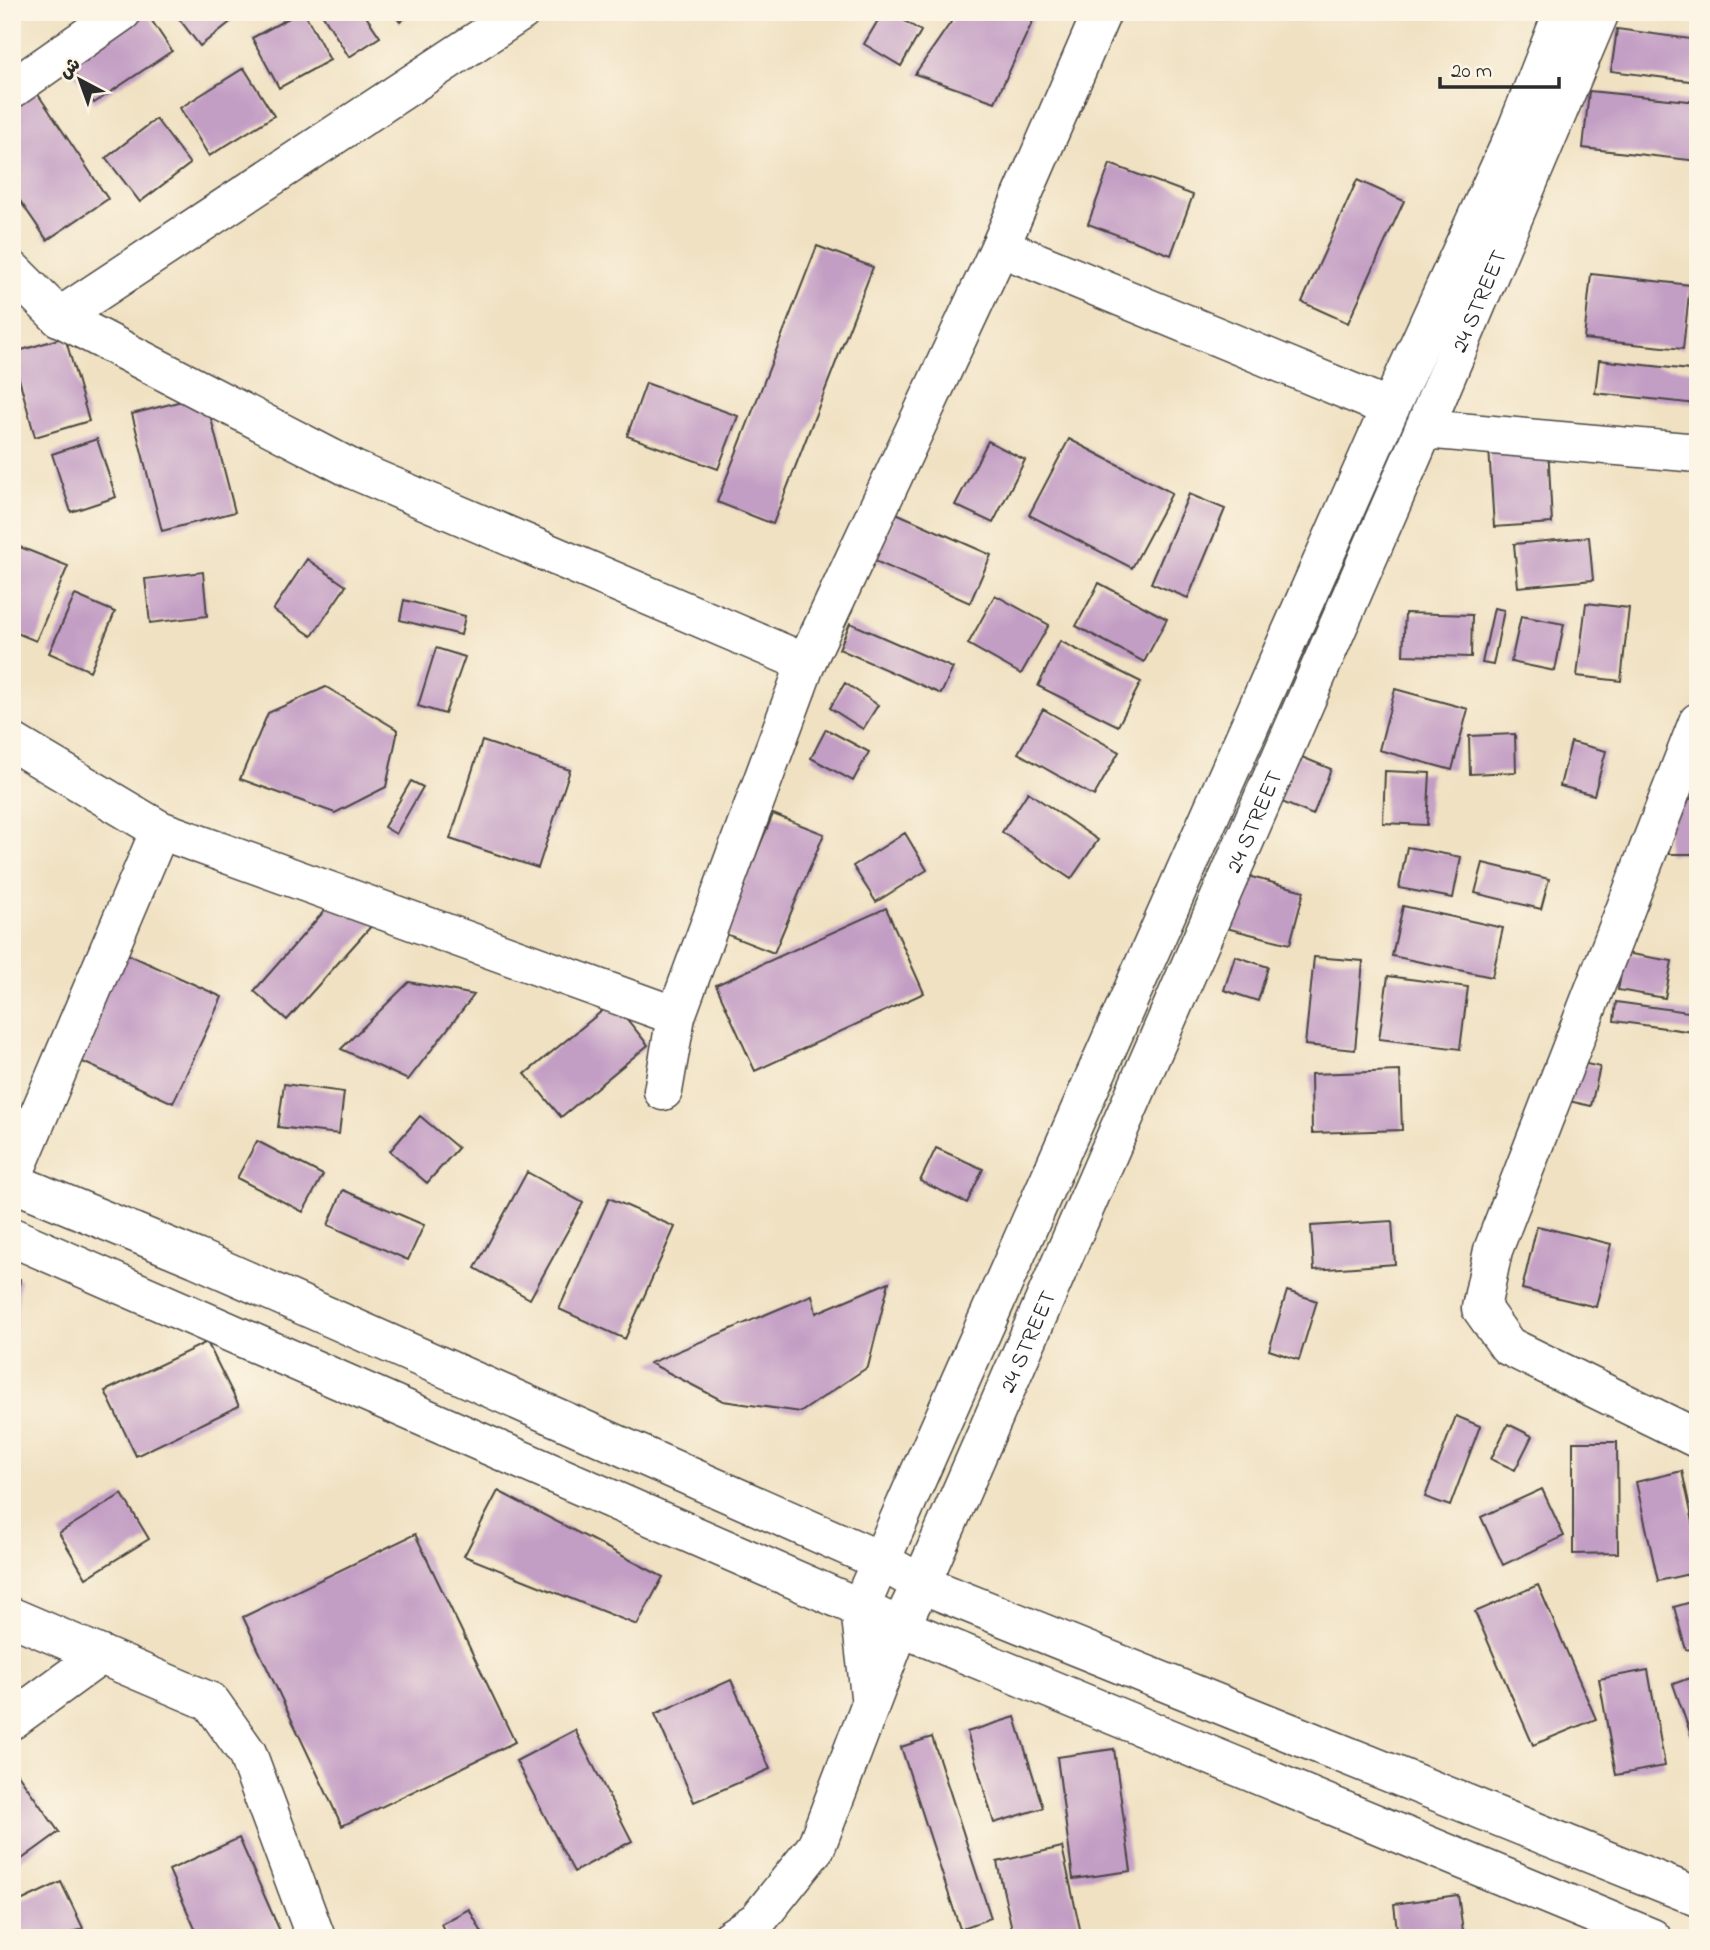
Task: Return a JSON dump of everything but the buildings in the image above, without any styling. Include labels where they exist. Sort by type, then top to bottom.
[{"type":"street","points":[[12,89],[122,12]]},
{"type":"street","points":[[59,317],[521,12]]},
{"type":"street","points":[[663,1091],[676,1016],[806,663],[1000,247],[1102,12]]},
{"type":"street","name":"24 STREET","points":[[860,1608],[1390,408],[1517,129],[1563,12]]},
{"type":"street","name":"24 STREET","points":[[751,1932],[816,1847],[900,1627],[1424,429],[1600,12]]},
{"type":"street","points":[[1000,247],[1390,408]]},
{"type":"street","points":[[14,275],[59,317],[355,470],[806,663]]},
{"type":"street","points":[[1424,429],[1698,453]]},
{"type":"street","points":[[1698,722],[1493,1250],[1480,1308],[1508,1346],[1698,1439]]},
{"type":"street","points":[[12,742],[160,830],[676,1016]]},
{"type":"street","points":[[160,830],[12,1180],[196,1258],[881,1562],[921,1584],[1698,1898]]},
{"type":"street","points":[[12,1237],[900,1627],[1652,1938]]},
{"type":"street","points":[[860,1608],[871,1701]]},
{"type":"street","points":[[12,1617],[211,1702],[247,1753],[316,1938]]},
{"type":"street","points":[[12,1720],[101,1655]]}]
